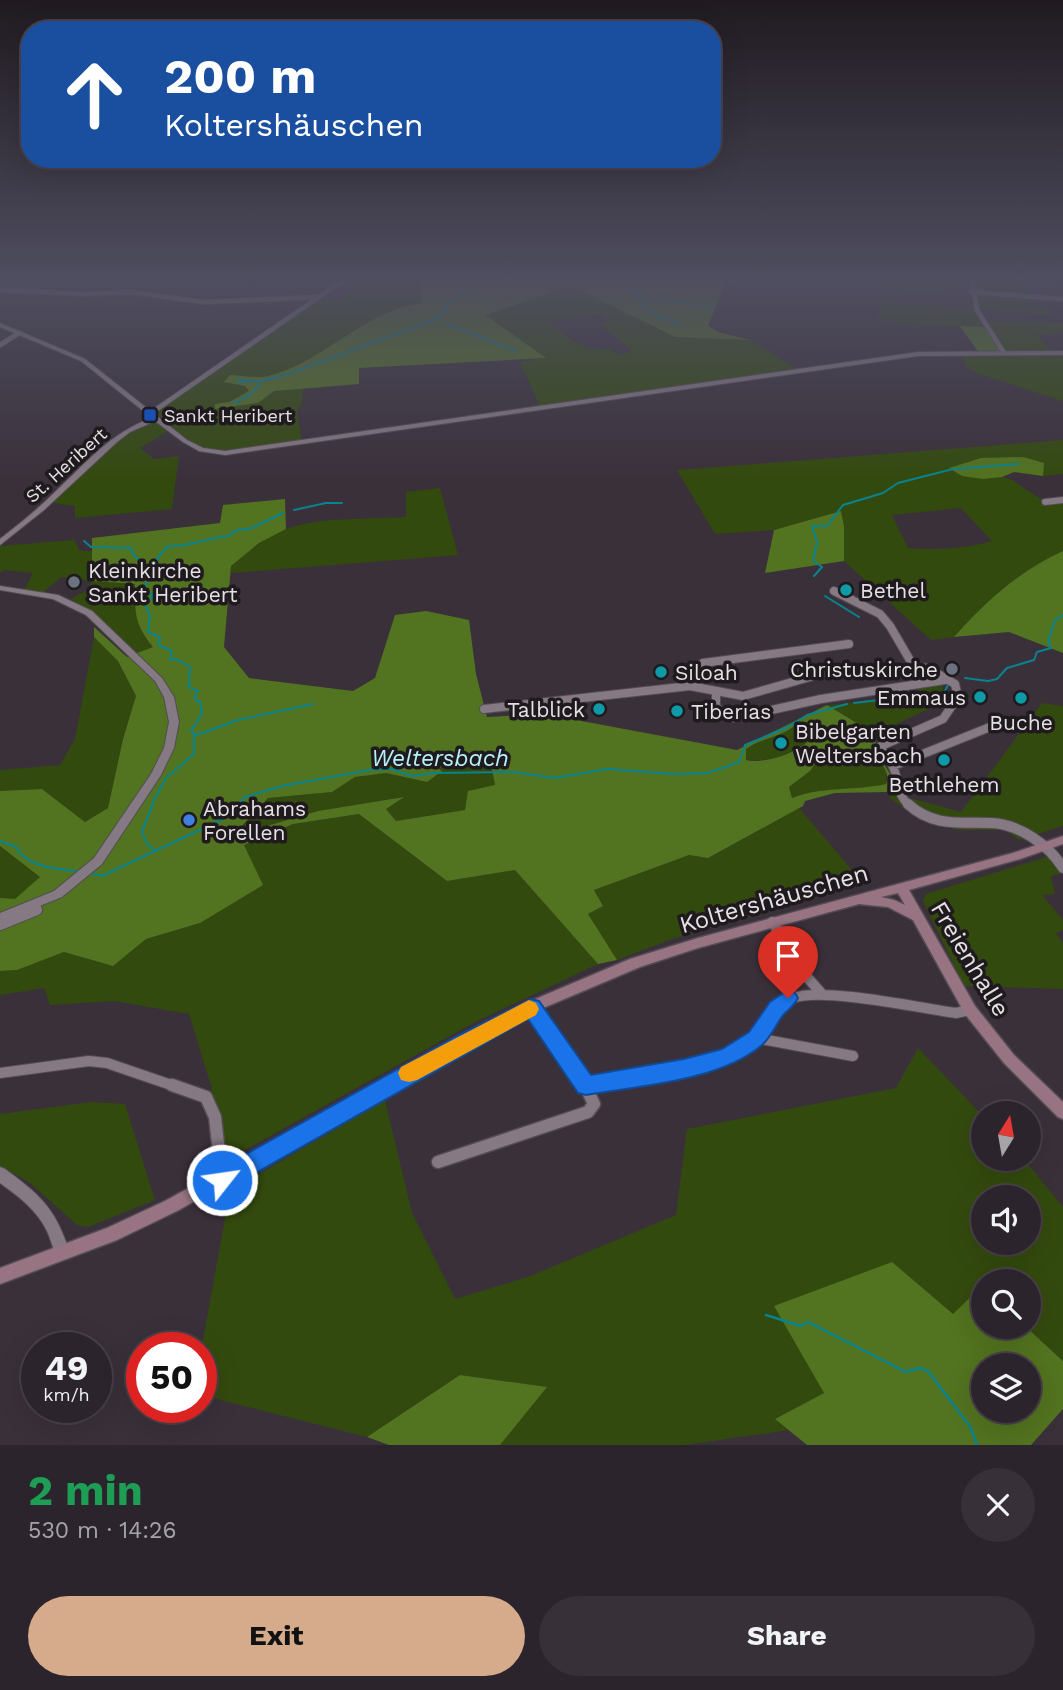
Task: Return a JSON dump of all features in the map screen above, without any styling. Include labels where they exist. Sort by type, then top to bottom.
[{"type":"main road","name":"Koltershäuschen","points":[[0,1276],[135,1223],[222,1180],[531,1007],[635,962],[1063,840]]},
{"type":"main road","name":"Freienhalle","points":[[901,887],[970,1010],[1009,1059],[1063,1112]]},
{"type":"main road","points":[[856,900],[890,903],[918,918]]},
{"type":"street","points":[[51,346],[83,360],[193,446],[201,450],[225,453],[904,355],[1063,353]]},
{"type":"street","points":[[154,415],[249,346]]},
{"type":"street","points":[[999,346],[1004,353]]},
{"type":"street","name":"St. Heribert","points":[[0,542],[38,512],[117,439],[154,415]]},
{"type":"street","points":[[1045,502],[1063,500]]},
{"type":"street","points":[[0,588],[66,600],[80,606],[159,680],[169,697],[174,722],[169,748],[156,775],[102,857],[91,869],[58,894],[0,918]]},
{"type":"street","points":[[834,591],[877,612],[889,624],[914,667]]},
{"type":"street","points":[[690,686],[692,671],[703,663],[849,644]]},
{"type":"street","points":[[484,709],[690,686],[743,696],[824,673],[928,668],[955,684],[958,692],[948,715],[943,719],[881,746],[883,755],[893,766],[900,797],[922,814],[954,825],[993,823],[1013,827],[1039,849],[1053,852],[1063,868]]},
{"type":"street","points":[[716,692],[716,706],[720,713],[735,718],[807,701],[946,680]]},
{"type":"street","points":[[893,766],[1000,723]]},
{"type":"street","points":[[0,925],[37,911],[35,905]]},
{"type":"street","points":[[772,922],[789,946],[791,959],[822,994]]},
{"type":"street","points":[[586,1086],[728,1057],[756,1038],[777,1007],[788,998],[802,994],[822,994],[956,1013],[970,1010]]},
{"type":"street","points":[[438,1162],[588,1112],[594,1104],[586,1086],[531,1007]]},
{"type":"street","points":[[756,1038],[853,1056]]},
{"type":"street","points":[[0,1073],[89,1061],[120,1067],[206,1097],[215,1117],[222,1180]]},
{"type":"street","points":[[0,1174],[51,1218],[62,1253]]},
{"type":"green space","points":[[248,346],[329,346],[308,360],[264,377],[231,375],[225,382],[246,386],[249,391],[215,409],[258,403],[274,391],[303,388],[302,404],[297,411],[302,441],[215,451],[195,446],[154,412]]},
{"type":"green space","points":[[329,346],[530,346],[546,358],[359,368],[359,384],[274,391],[258,403],[215,409],[215,404],[229,402],[249,391],[245,386],[224,382],[230,375],[264,377],[308,360]]},
{"type":"green space","points":[[529,346],[609,348],[619,355],[632,351],[627,346],[760,346],[799,371],[541,408],[520,362],[545,358]]},
{"type":"green space","points":[[974,346],[998,346],[1002,352],[979,353]]},
{"type":"green space","points":[[1002,346],[1047,346],[1052,352],[1006,352]]},
{"type":"green space","points":[[961,354],[1063,354],[1063,401],[977,373],[967,368]]},
{"type":"green space","points":[[155,421],[168,431],[140,448],[154,459],[179,456],[172,509],[75,518],[75,506],[53,503],[92,465],[84,462],[112,438],[118,442],[143,424]]},
{"type":"green space","points":[[1063,440],[1063,474],[1043,476],[1043,463],[983,479],[1002,477],[1012,480],[1045,502],[1063,502],[1063,551],[1004,588],[954,637],[931,640],[844,561],[841,511],[774,530],[715,534],[677,470]],"holes":[[[961,508],[992,541],[950,548],[908,548],[892,515]]]},
{"type":"green space","points":[[1023,457],[1044,463],[1043,476],[1014,472],[1002,477],[983,479],[962,476],[949,468],[981,458]]},
{"type":"green space","points":[[440,488],[458,555],[231,573],[231,566],[278,532],[315,522],[406,517],[406,492]]},
{"type":"green space","points":[[285,499],[286,529],[259,543],[231,566],[224,647],[249,678],[353,691],[375,678],[395,615],[426,611],[469,620],[476,674],[487,717],[544,714],[737,750],[827,705],[875,734],[877,752],[890,774],[887,792],[835,793],[805,801],[803,806],[708,858],[689,855],[594,890],[603,906],[588,914],[617,960],[598,964],[515,870],[447,881],[359,814],[293,824],[244,845],[263,885],[200,923],[146,939],[113,966],[64,952],[17,970],[0,971],[0,898],[15,899],[40,877],[0,846],[0,791],[42,789],[85,822],[108,808],[123,739],[136,696],[118,661],[94,637],[94,627],[127,657],[153,647],[142,632],[137,618],[135,584],[92,581],[92,538],[220,523],[223,505]],"holes":[[[796,725],[810,730],[810,740],[804,745],[771,759],[746,760],[746,749]],[[840,751],[877,757],[884,767],[886,784],[827,790],[792,798],[789,787],[810,771],[819,758]],[[475,755],[511,764],[492,769],[495,785],[468,791],[465,810],[396,821],[386,809],[404,797],[318,811],[239,834],[238,830],[268,798],[332,792],[355,777],[386,773],[427,782],[442,771],[430,764]]]},
{"type":"green space","points":[[841,511],[844,561],[765,573],[774,530]]},
{"type":"green space","points":[[74,540],[80,551],[92,551],[92,581],[61,577],[44,592],[24,590],[33,573],[5,570],[0,573],[0,546]]},
{"type":"green space","points":[[1063,551],[1063,653],[1009,632],[954,637],[1004,588]]},
{"type":"green space","points":[[92,581],[135,584],[138,617],[143,632],[153,647],[136,654],[91,612],[71,599],[87,590]]},
{"type":"green space","points":[[94,637],[118,661],[136,696],[123,739],[108,808],[85,822],[42,789],[0,791],[0,770],[60,765],[75,739]]},
{"type":"green space","points":[[941,683],[945,696],[939,704],[875,734],[827,705],[916,697],[918,689]]},
{"type":"green space","points":[[1042,703],[1063,706],[1063,826],[1019,840],[1005,830],[959,830],[921,820],[891,799],[887,792],[961,812]]},
{"type":"green space","name":"Bibelgarten Weltersbach","points":[[796,725],[810,730],[810,740],[804,745],[770,759],[745,759],[746,749]]},
{"type":"green space","points":[[840,751],[877,757],[886,769],[886,784],[827,790],[792,798],[789,787],[810,771],[819,758]]},
{"type":"green space","points":[[475,755],[513,764],[495,785],[465,810],[396,821],[386,809],[402,797],[318,811],[239,834],[237,830],[268,798],[332,792],[355,777],[386,773],[427,782],[428,764]]},
{"type":"green space","points":[[799,808],[864,884],[672,939],[617,960],[587,913],[603,906],[594,890],[689,855],[708,858]]},
{"type":"green space","points":[[359,814],[447,881],[515,870],[598,964],[475,1022],[225,1161],[207,1095],[212,1089],[189,1014],[114,1001],[50,1005],[44,988],[0,995],[0,971],[17,970],[64,952],[113,966],[146,939],[200,923],[244,845],[293,824]]},
{"type":"green space","points":[[0,846],[41,877],[15,900],[0,898]]},
{"type":"green space","points":[[1050,856],[1062,873],[1051,876],[1055,894],[1042,895],[1063,920],[1063,930],[1056,933],[1063,943],[1063,989],[964,986],[923,901],[926,894]]},
{"type":"green space","points":[[918,1048],[971,1103],[971,1171],[1034,1171],[1063,1207],[1063,1361],[1039,1339],[1041,1269],[971,1269],[971,1296],[954,1314],[824,1393],[775,1419],[789,1430],[685,1445],[500,1445],[546,1387],[460,1375],[367,1437],[217,1399],[217,1332],[204,1332],[230,1191],[385,1100],[412,1213],[455,1299],[528,1277],[676,1215],[687,1129],[896,1088]]},
{"type":"green space","points":[[91,1102],[125,1104],[155,1200],[88,1227],[77,1225],[29,1182],[0,1166],[0,1114]]},
{"type":"green space","points":[[892,1262],[953,1314],[971,1297],[971,1339],[1039,1339],[1063,1361],[1063,1409],[1031,1445],[807,1445],[775,1419],[824,1393],[774,1306]]},
{"type":"green space","points":[[460,1375],[547,1387],[500,1445],[389,1445],[367,1437]]},
{"type":"waterway","points":[[247,382],[283,376],[363,346]]},
{"type":"waterway","points":[[504,346],[516,351]]},
{"type":"waterway","points":[[239,379],[247,382]]},
{"type":"waterway","points":[[238,382],[247,382]]},
{"type":"waterway","points":[[234,403],[249,396],[261,383]]},
{"type":"waterway","points":[[814,576],[822,567],[813,561],[817,542],[812,526],[827,526],[843,505],[883,493],[898,483],[953,469],[1019,464]]},
{"type":"waterway","points":[[294,510],[326,503],[342,503]]},
{"type":"waterway","points":[[194,736],[191,731],[202,714],[200,701],[196,701],[195,697],[198,691],[189,687],[190,667],[181,661],[170,659],[172,651],[159,645],[160,637],[148,632],[150,616],[144,602],[152,598],[153,594],[143,591],[159,556],[168,546],[229,536],[234,531],[252,528],[283,513]]},
{"type":"waterway","points":[[84,541],[91,547],[132,548],[132,553],[151,572]]},
{"type":"waterway","points":[[825,596],[859,617]]},
{"type":"waterway","name":"Weltersbach","points":[[965,678],[988,681],[997,679],[1007,668],[1034,660],[1037,652],[1051,648],[1048,641],[1055,620],[1063,615]]},
{"type":"waterway","name":"Weltersbach","points":[[854,703],[895,698],[940,700],[948,685]]},
{"type":"waterway","points":[[194,736],[238,720],[313,704]]},
{"type":"waterway","name":"Weltersbach","points":[[156,851],[227,817],[245,797],[282,786],[369,770],[392,769],[412,776],[434,773],[514,772],[554,778],[607,769],[674,774],[708,773],[739,762],[745,745],[788,727],[807,715],[847,704]]},
{"type":"waterway","points":[[153,802],[166,778],[194,754],[194,736]]},
{"type":"waterway","points":[[153,804],[142,831],[146,843],[156,851]]},
{"type":"waterway","name":"Weltersbach","points":[[0,841],[16,847],[28,860],[36,864],[80,872]]},
{"type":"waterway","name":"Weltersbach","points":[[89,873],[102,876],[156,851]]},
{"type":"waterway","points":[[766,1315],[801,1326],[808,1322],[906,1372],[919,1368],[928,1371],[971,1428],[977,1445]]},
{"type":"slow traffic","points":[[409,1073],[529,1009]]},
{"type":"place","name":"Sankt Heribert","points":[[150,415]]},
{"type":"place","name":"Kleinkirche Sankt Heribert","points":[[74,582]]},
{"type":"place","name":"Bethel","points":[[846,590]]},
{"type":"place","name":"Christuskirche","points":[[952,669]]},
{"type":"place","name":"Siloah","points":[[661,672]]},
{"type":"place","name":"Emmaus","points":[[980,697]]},
{"type":"place","name":"Buche","points":[[1021,698]]},
{"type":"place","name":"Talblick","points":[[599,709]]},
{"type":"place","name":"Tiberias","points":[[677,711]]},
{"type":"place","name":"Bibelgarten Weltersbach","points":[[781,743]]},
{"type":"place","name":"Bethlehem","points":[[944,760]]},
{"type":"place","name":"Abrahams Forellen","points":[[189,820]]},
{"type":"route","points":[[222,1180],[531,1007],[586,1086],[728,1057],[756,1038],[777,1007],[788,998]]}]
